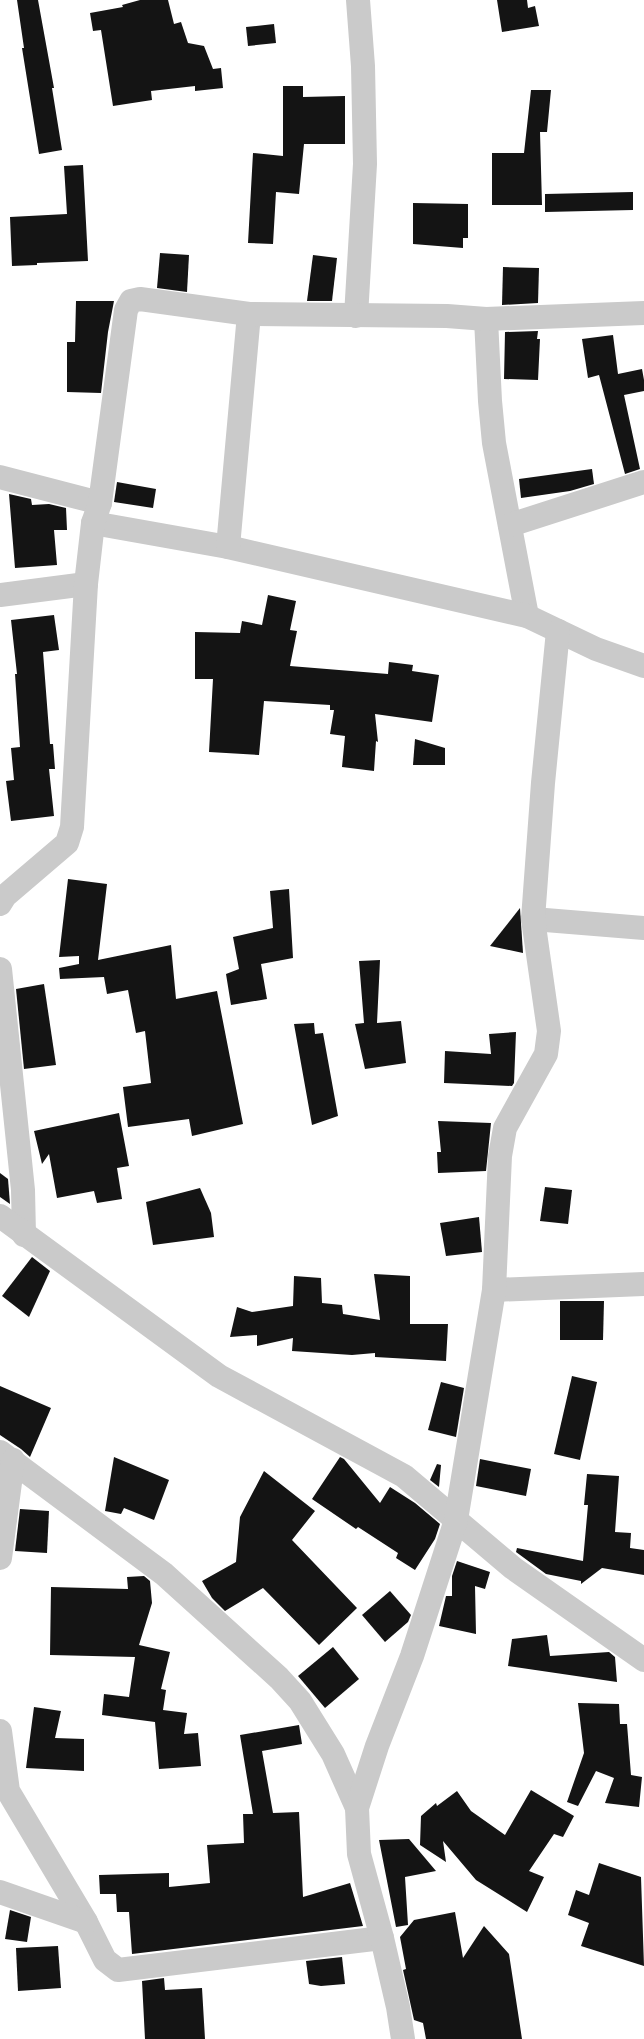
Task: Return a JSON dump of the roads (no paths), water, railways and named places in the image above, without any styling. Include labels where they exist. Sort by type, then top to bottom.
[{"type":"street","points":[[356,316],[365,164],[363,66],[358,0]]},
{"type":"street","points":[[0,904],[5,896],[66,843],[72,827],[86,584],[126,310],[131,301],[140,299],[249,314],[447,316],[486,319],[644,312]]},
{"type":"street","points":[[228,547],[249,314]]},
{"type":"street","points":[[486,319],[494,443],[527,616]]},
{"type":"street","points":[[0,477],[96,513],[228,547],[527,616],[596,648],[644,666]]},
{"type":"street","points":[[510,525],[644,482]]},
{"type":"street","points":[[0,595],[86,584]]},
{"type":"street","points":[[403,2039],[398,2007],[382,1938],[359,1854],[357,1808],[377,1746],[412,1656],[456,1520],[494,1290],[500,1156],[505,1128],[546,1054],[548,1031],[534,919],[543,783],[558,631]]},
{"type":"street","points":[[534,919],[644,928]]},
{"type":"street","points":[[0,969],[23,1190],[24,1235]]},
{"type":"street","points":[[0,1216],[220,1376],[404,1476],[513,1568],[644,1660]]},
{"type":"street","points":[[494,1290],[644,1284]]},
{"type":"street","points":[[6,1456],[164,1574],[279,1678],[300,1701],[334,1754],[357,1808]]},
{"type":"street","points":[[0,1558],[6,1456]]},
{"type":"street","points":[[0,1732],[8,1791],[86,1922],[105,1960],[118,1970],[382,1938]]},
{"type":"street","points":[[0,1892],[86,1922]]}]
